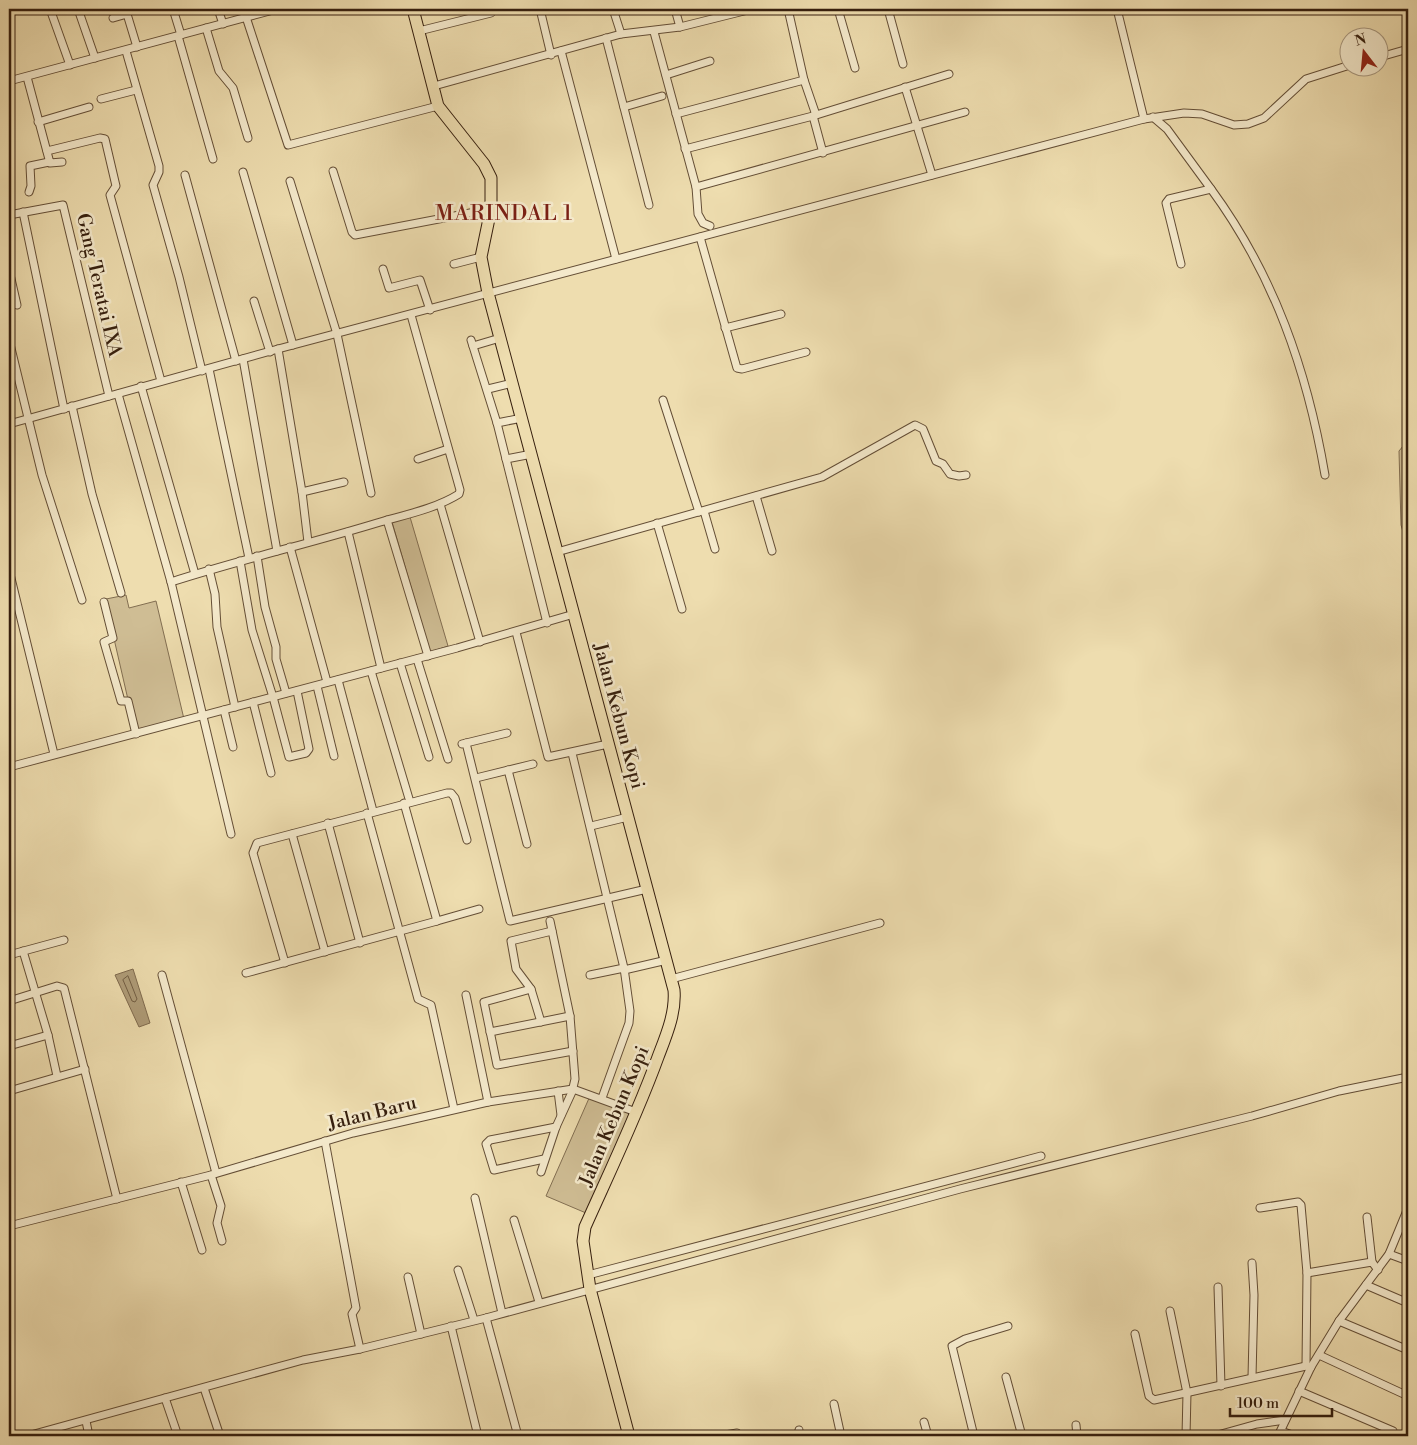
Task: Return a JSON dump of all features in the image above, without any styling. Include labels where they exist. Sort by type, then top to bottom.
[{"type":"main road","name":"Jalan Kebun Kopi","points":[[413,9],[438,106],[484,164],[491,178],[493,195],[481,257],[488,293],[672,979],[675,999],[671,1020],[636,1112],[585,1227],[582,1242],[590,1289],[629,1436]]},
{"type":"street","points":[[50,9],[70,65]]},
{"type":"street","points":[[78,9],[95,58]]},
{"type":"street","points":[[173,9],[214,159]]},
{"type":"street","points":[[218,9],[223,24]]},
{"type":"street","points":[[9,82],[277,9]]},
{"type":"street","points":[[540,9],[551,55]]},
{"type":"street","points":[[613,9],[622,34]]},
{"type":"street","points":[[675,9],[680,27]]},
{"type":"street","points":[[434,86],[622,34],[654,32],[680,27],[736,11],[752,9]]},
{"type":"street","points":[[788,9],[823,153]]},
{"type":"street","points":[[838,9],[855,68]]},
{"type":"street","points":[[888,9],[903,64]]},
{"type":"street","points":[[1117,9],[1144,118]]},
{"type":"street","points":[[113,18],[127,14],[137,47]]},
{"type":"street","points":[[419,31],[491,14]]},
{"type":"street","points":[[246,17],[288,145],[438,106]]},
{"type":"street","points":[[206,28],[220,71],[233,88],[248,138]]},
{"type":"street","points":[[654,32],[696,188],[698,214],[703,223],[710,226]]},
{"type":"street","points":[[606,38],[649,204]]},
{"type":"street","points":[[1390,54],[1408,49]]},
{"type":"street","points":[[126,51],[160,169],[152,185],[206,370],[276,647],[277,666],[286,693]]},
{"type":"street","points":[[561,52],[616,259]]},
{"type":"street","points":[[666,75],[710,61]]},
{"type":"street","points":[[9,424],[278,349],[1144,118],[1202,114],[1234,126],[1248,124],[1264,118],[1306,79],[1340,68]]},
{"type":"street","points":[[685,149],[815,116],[949,74]]},
{"type":"street","points":[[27,77],[38,122],[51,163]]},
{"type":"street","points":[[676,114],[804,80]]},
{"type":"street","points":[[904,87],[932,175]]},
{"type":"street","points":[[101,99],[136,90]]},
{"type":"street","points":[[624,107],[662,96]]},
{"type":"street","points":[[38,122],[90,107]]},
{"type":"street","points":[[696,188],[965,112]]},
{"type":"street","points":[[1153,117],[1167,129],[1232,220],[1262,271],[1285,321],[1314,417],[1325,475]]},
{"type":"street","points":[[47,151],[100,138],[104,139],[116,186],[110,195],[161,381]]},
{"type":"street","points":[[28,192],[31,186],[30,166],[62,162]]},
{"type":"street","points":[[333,171],[353,235],[491,209]]},
{"type":"street","points":[[243,172],[293,345]]},
{"type":"street","points":[[185,175],[240,360],[277,551]]},
{"type":"street","points":[[290,181],[337,334],[371,493]]},
{"type":"street","points":[[1181,264],[1166,205],[1167,200],[1210,189]]},
{"type":"street","name":"Gang Teratai IXA","points":[[9,215],[63,205],[109,396]]},
{"type":"street","points":[[23,212],[64,409]]},
{"type":"street","points":[[700,237],[738,369],[806,352]]},
{"type":"street","points":[[454,264],[481,257]]},
{"type":"street","points":[[383,269],[389,288],[420,280],[430,310]]},
{"type":"street","points":[[9,270],[17,305]]},
{"type":"street","points":[[254,301],[270,352]]},
{"type":"street","points":[[725,328],[781,314]]},
{"type":"street","points":[[171,582],[240,560],[348,532],[440,504],[460,492],[410,315]]},
{"type":"street","points":[[500,338],[472,343],[488,389],[547,623]]},
{"type":"street","points":[[9,340],[42,475],[82,600]]},
{"type":"street","points":[[278,349],[302,492],[308,542]]},
{"type":"street","points":[[488,389],[513,383]]},
{"type":"street","points":[[141,386],[195,574]]},
{"type":"street","points":[[118,394],[171,582],[230,834]]},
{"type":"street","points":[[663,400],[715,549]]},
{"type":"street","points":[[72,406],[92,494],[121,593]]},
{"type":"street","points":[[497,423],[522,418]]},
{"type":"street","points":[[557,552],[822,477],[915,425],[922,427],[936,461],[943,464],[950,474],[966,475]]},
{"type":"street","points":[[418,459],[448,449]]},
{"type":"street","points":[[506,459],[532,454]]},
{"type":"street","points":[[302,492],[344,482]]},
{"type":"street","points":[[756,496],[772,551]]},
{"type":"street","points":[[440,504],[480,642]]},
{"type":"street","points":[[387,520],[428,656]]},
{"type":"street","points":[[657,524],[682,609]]},
{"type":"street","points":[[348,532],[381,668]]},
{"type":"street","points":[[290,547],[327,682]]},
{"type":"street","points":[[240,560],[252,630],[274,697],[288,757],[308,751],[309,747],[297,691]]},
{"type":"street","points":[[210,569],[215,594],[217,627],[235,707]]},
{"type":"street","points":[[9,570],[54,754]]},
{"type":"street","points":[[104,602],[113,638],[104,642],[121,701],[128,701],[136,734]]},
{"type":"street","points":[[9,767],[480,642],[574,614]]},
{"type":"street","points":[[516,632],[547,756],[572,753],[608,744]]},
{"type":"street","points":[[417,659],[448,758]]},
{"type":"street","points":[[400,663],[429,757]]},
{"type":"street","points":[[371,671],[437,921]]},
{"type":"street","points":[[338,680],[399,933],[418,999],[431,1005],[454,1109]]},
{"type":"street","points":[[316,686],[334,756]]},
{"type":"street","points":[[253,702],[271,773]]},
{"type":"street","points":[[224,710],[233,747]]},
{"type":"street","points":[[507,733],[464,743],[476,778],[510,921],[647,889]]},
{"type":"street","points":[[572,753],[609,898],[624,969],[630,1017],[602,1098]]},
{"type":"street","points":[[476,778],[533,764]]},
{"type":"street","points":[[508,770],[527,844]]},
{"type":"street","points":[[285,963],[253,853],[257,843],[407,802],[451,793],[455,798],[467,840]]},
{"type":"street","points":[[591,826],[628,817]]},
{"type":"street","points":[[328,824],[360,943]]},
{"type":"street","points":[[292,834],[325,952]]},
{"type":"street","points":[[246,973],[399,933],[479,909]]},
{"type":"street","points":[[541,1172],[556,1127],[573,1088],[573,1051],[570,1016],[550,920]]},
{"type":"street","points":[[672,979],[880,923]]},
{"type":"street","points":[[541,1022],[531,989],[516,969],[511,941],[552,931]]},
{"type":"street","points":[[9,955],[64,940]]},
{"type":"street","points":[[23,951],[48,1035],[57,1076]]},
{"type":"street","points":[[590,975],[667,960]]},
{"type":"street","points":[[162,975],[221,1206],[217,1223],[222,1241]]},
{"type":"street","points":[[9,1001],[57,986],[64,988],[117,1199]]},
{"type":"street","points":[[531,989],[484,1002],[497,1065],[500,1066],[573,1051]]},
{"type":"street","points":[[466,995],[488,1102]]},
{"type":"street","points":[[490,1032],[570,1016]]},
{"type":"street","points":[[9,1046],[48,1035]]},
{"type":"street","points":[[9,1091],[85,1069]]},
{"type":"street","points":[[27,1436],[55,1433],[86,1421],[303,1360],[360,1349],[486,1318],[539,1302],[960,1189],[1252,1116],[1340,1091],[1408,1076]]},
{"type":"street","name":"Jalan Baru","points":[[9,1226],[213,1174],[325,1141],[488,1102],[573,1088],[636,1112]]},
{"type":"street","points":[[558,1090],[561,1116]]},
{"type":"street","points":[[544,1159],[494,1170],[486,1144],[490,1140],[556,1127]]},
{"type":"street","points":[[325,1141],[356,1308],[352,1314],[360,1349]]},
{"type":"street","points":[[588,1275],[1041,1156]]},
{"type":"street","points":[[181,1182],[202,1250]]},
{"type":"street","points":[[475,1198],[502,1313]]},
{"type":"street","points":[[1260,1208],[1300,1203],[1307,1273],[1309,1366],[1300,1391],[1279,1434],[1295,1436]]},
{"type":"street","points":[[1135,1334],[1151,1399],[1186,1394],[1252,1377],[1309,1366],[1319,1356],[1339,1321],[1389,1254],[1408,1208]]},
{"type":"street","points":[[1367,1217],[1372,1262],[1378,1270]]},
{"type":"street","points":[[514,1220],[539,1302]]},
{"type":"street","points":[[1389,1254],[1408,1262]]},
{"type":"street","points":[[1307,1273],[1372,1262]]},
{"type":"street","points":[[1252,1263],[1254,1295],[1252,1377]]},
{"type":"street","points":[[458,1270],[474,1320]]},
{"type":"street","points":[[408,1277],[421,1334]]},
{"type":"street","points":[[1366,1285],[1408,1303]]},
{"type":"street","points":[[1218,1287],[1221,1386]]},
{"type":"street","points":[[1170,1311],[1186,1394],[1186,1436]]},
{"type":"street","points":[[486,1318],[518,1436]]},
{"type":"street","points":[[1339,1321],[1408,1350]]},
{"type":"street","points":[[451,1326],[478,1436]]},
{"type":"street","points":[[974,1436],[952,1346],[965,1339],[1008,1326]]},
{"type":"street","points":[[1319,1356],[1408,1396]]},
{"type":"street","points":[[1006,1377],[1022,1436]]},
{"type":"street","points":[[204,1388],[220,1436]]},
{"type":"street","points":[[1300,1391],[1393,1431]]},
{"type":"street","points":[[165,1398],[178,1436]]},
{"type":"street","points":[[834,1404],[841,1436]]},
{"type":"street","points":[[1214,1436],[1257,1424],[1285,1420]]},
{"type":"street","points":[[86,1421],[89,1436]]},
{"type":"street","points":[[924,1422],[928,1436]]},
{"type":"street","points":[[1076,1425],[1077,1436]]},
{"type":"street","points":[[719,1436],[737,1433]]},
{"type":"shaded area","points":[[1408,440],[1408,549],[1401,525],[1399,451]]},
{"type":"shaded area","points":[[410,517],[448,646],[430,652],[392,522]]},
{"type":"shaded area","points":[[126,595],[129,608],[156,601],[184,719],[135,730],[106,604],[106,599]]},
{"type":"shaded area","points":[[590,1096],[630,1114],[586,1213],[546,1196]]},
{"type":"water","points":[[133,969],[150,1023],[139,1027],[115,975]]},
{"type":"district","name":"MARINDAL 1","points":[[504,214]]}]
